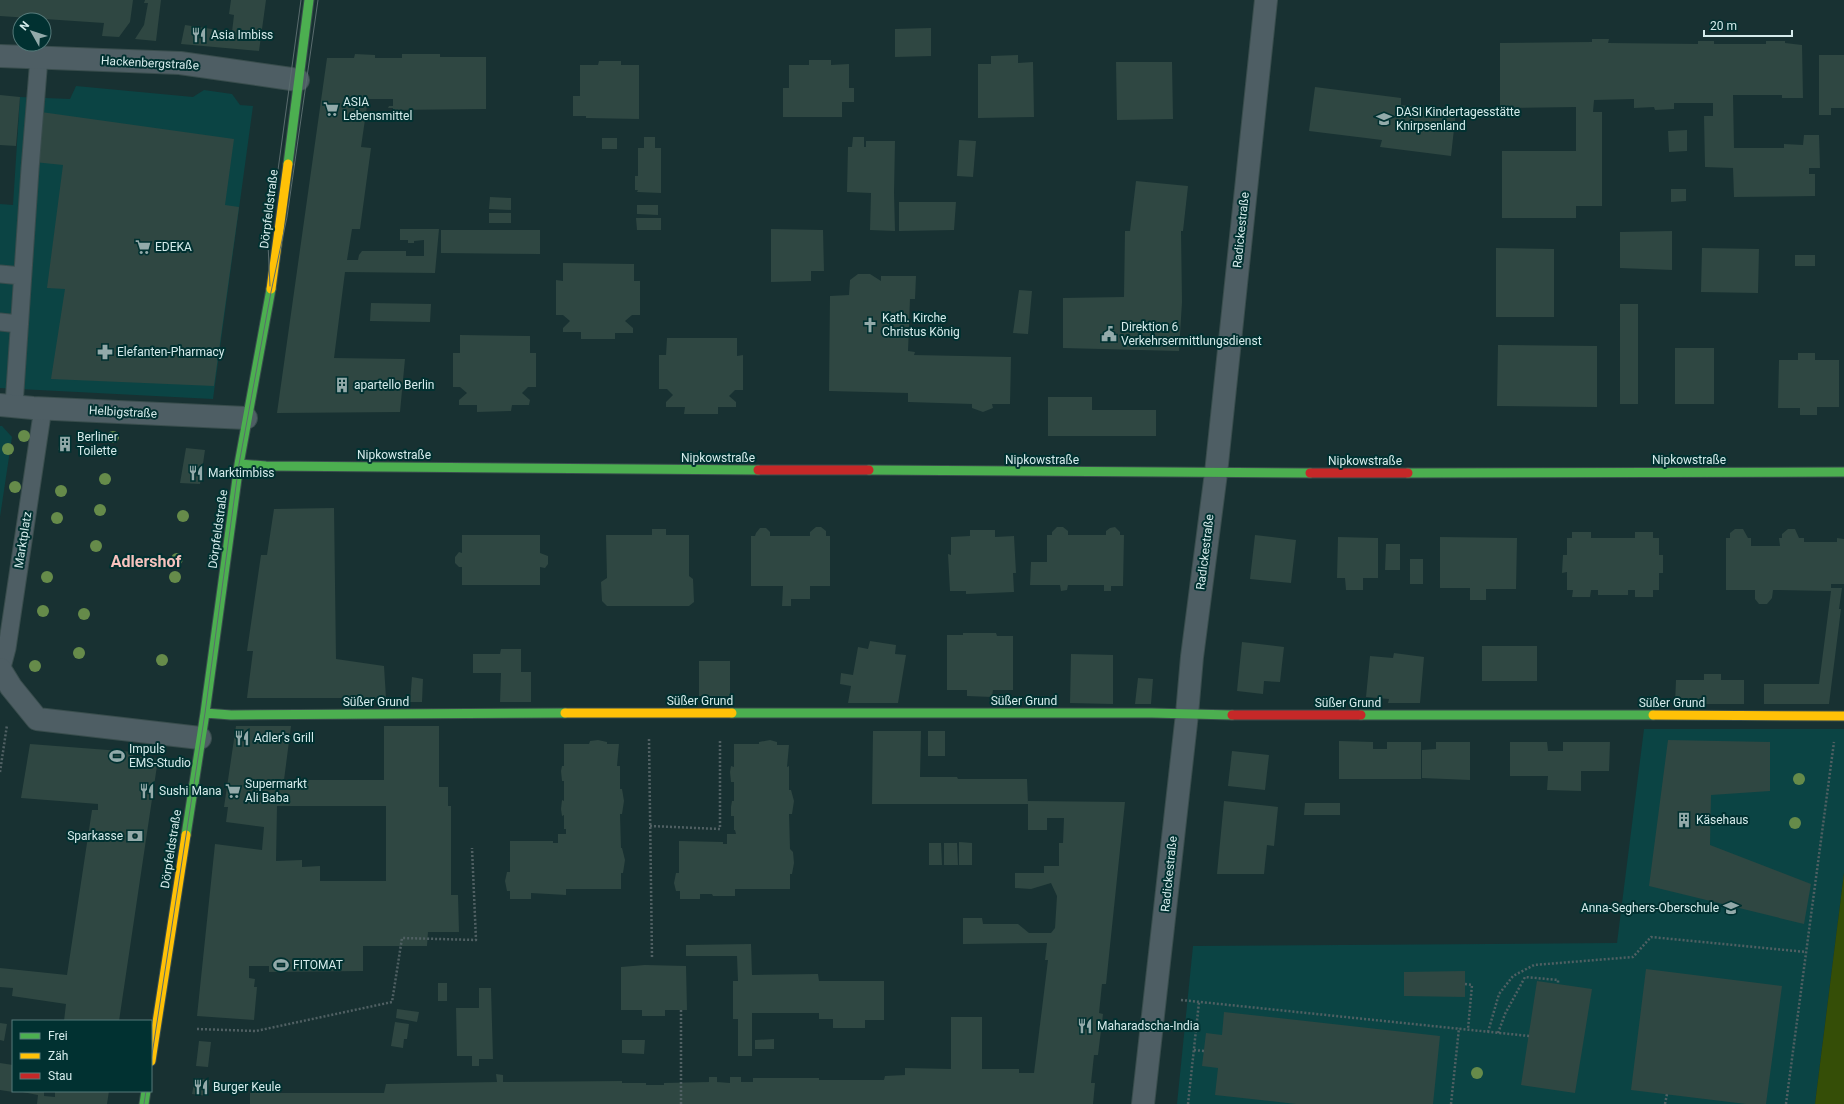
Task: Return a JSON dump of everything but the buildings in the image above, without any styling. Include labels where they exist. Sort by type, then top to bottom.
[{"type":"street","name":"Dörpfeldstraße","points":[[152,1054],[205,713],[246,418],[271,292],[309,0]]},
{"type":"street","name":"Radickestraße","points":[[1143,1104],[1187,714],[1192,657],[1216,473],[1266,0]]},
{"type":"street","name":"Hackenbergstraße","points":[[0,56],[180,63],[298,80]]},
{"type":"street","name":"Helbigstraße","points":[[7,405],[246,418]]},
{"type":"street","name":"Nipkowstraße","points":[[239,464],[266,466],[1216,473],[1844,472]]},
{"type":"street","points":[[4,676],[37,719],[200,738]]},
{"type":"street","name":"Süßer Grund","points":[[205,713],[246,715],[720,713],[1844,716]]},
{"type":"street","points":[[144,1104],[146,1092]]},
{"type":"lane","points":[[7,405],[19,324],[39,58]]},
{"type":"lane","points":[[0,274],[22,276]]},
{"type":"lane","points":[[0,322],[19,324]]},
{"type":"lane","name":"Marktplatz","points":[[4,676],[43,408]]},
{"type":"path","points":[[0,772],[11,703],[4,676]]},
{"type":"path","points":[[648,713],[652,957]]},
{"type":"path","points":[[650,826],[720,829],[720,713]]},
{"type":"path","points":[[1786,1104],[1834,736]]},
{"type":"path","points":[[197,1029],[256,1031],[392,1002],[402,938],[476,940],[472,848]]},
{"type":"path","points":[[1488,1032],[1499,994],[1513,976],[1534,965],[1633,957],[1651,937],[1806,952]]},
{"type":"path","points":[[1498,1033],[1505,1014],[1525,978],[1558,980],[1558,984]]},
{"type":"path","points":[[1465,984],[1472,985],[1468,1029]]},
{"type":"path","points":[[1188,1000],[1529,1036]]},
{"type":"path","points":[[1188,1104],[1200,1002]]},
{"type":"path","points":[[681,1010],[681,1104]]},
{"type":"path","points":[[1451,1104],[1459,1028]]},
{"type":"path","points":[[1194,1050],[1204,1051]]},
{"type":"path","points":[[1665,1104],[1667,1094]]},
{"type":"shaded area","name":"EDEKA","points":[[76,86],[193,97],[204,90],[232,94],[240,105],[253,106],[213,399],[0,388],[0,204],[13,205],[20,97],[70,99]]},
{"type":"shaded area","points":[[0,426],[2,426],[12,437],[0,517]]},
{"type":"shaded area","name":"Anna-Seghers-Oberschule","points":[[1644,729],[1844,729],[1844,873],[1815,1104],[1177,1104],[1193,946],[1617,943]]},
{"type":"green space","points":[[1844,873],[1844,1104],[1815,1104]]},
{"type":"tram line","points":[[270,286],[268,244],[301,0]]},
{"type":"tram line","points":[[152,1055],[205,713],[239,464],[271,292],[287,217],[318,0]]},
{"type":"tram line","points":[[144,1104],[146,1092]]},
{"type":"traffic: fast","points":[[288,164],[309,0]]},
{"type":"traffic: fast","points":[[186,835],[205,713],[239,464],[271,289]]},
{"type":"traffic: fast","points":[[239,464],[266,466],[758,470]]},
{"type":"traffic: fast","points":[[869,470],[1310,473]]},
{"type":"traffic: fast","points":[[1408,473],[1844,472]]},
{"type":"traffic: fast","points":[[205,713],[231,715],[565,713]]},
{"type":"traffic: fast","points":[[732,713],[1152,713],[1232,715]]},
{"type":"traffic: fast","points":[[1361,715],[1653,715]]},
{"type":"traffic: fast","points":[[144,1104],[146,1092]]},
{"type":"traffic: slow","points":[[271,289],[288,164]]},
{"type":"traffic: slow","points":[[565,713],[732,713]]},
{"type":"traffic: slow","points":[[1653,715],[1844,716]]},
{"type":"traffic: slow","points":[[152,1055],[186,835]]},
{"type":"traffic: jam","points":[[758,470],[869,470]]},
{"type":"traffic: jam","points":[[1310,473],[1408,473]]},
{"type":"traffic: jam","points":[[1232,715],[1361,715]]},
{"type":"place","name":"Asia Imbiss","points":[[199,35]]},
{"type":"place","name":"ASIA Lebensmittel","points":[[331,109]]},
{"type":"place","name":"DASI Kindertagesstätte Knirpsenland","points":[[1384,119]]},
{"type":"place","name":"EDEKA","points":[[143,247]]},
{"type":"place","name":"Kath. Kirche Christus König","points":[[870,325]]},
{"type":"place","name":"Direktion 6 Verkehrsermittlungsdienst","points":[[1109,334]]},
{"type":"place","name":"Elefanten-Pharmacy","points":[[105,352]]},
{"type":"place","name":"apartello Berlin","points":[[342,385]]},
{"type":"place","name":"Berliner Toilette","points":[[65,444]]},
{"type":"place","name":"Marktimbiss","points":[[196,473]]},
{"type":"place","name":"Adler's Grill","points":[[242,738]]},
{"type":"place","name":"Impuls EMS-Studio","points":[[117,756]]},
{"type":"place","name":"Sushi Mana","points":[[147,791]]},
{"type":"place","name":"Supermarkt Ali Baba","points":[[233,791]]},
{"type":"place","name":"Käsehaus","points":[[1684,820]]},
{"type":"place","name":"Sparkasse","points":[[135,836]]},
{"type":"place","name":"Anna-Seghers-Oberschule","points":[[1731,908]]},
{"type":"place","name":"FITOMAT","points":[[281,965]]},
{"type":"place","name":"Maharadscha-India","points":[[1085,1026]]},
{"type":"place","name":"Burger Keule","points":[[201,1087]]},
{"type":"district","name":"Adlershof","points":[[146,561]]}]
